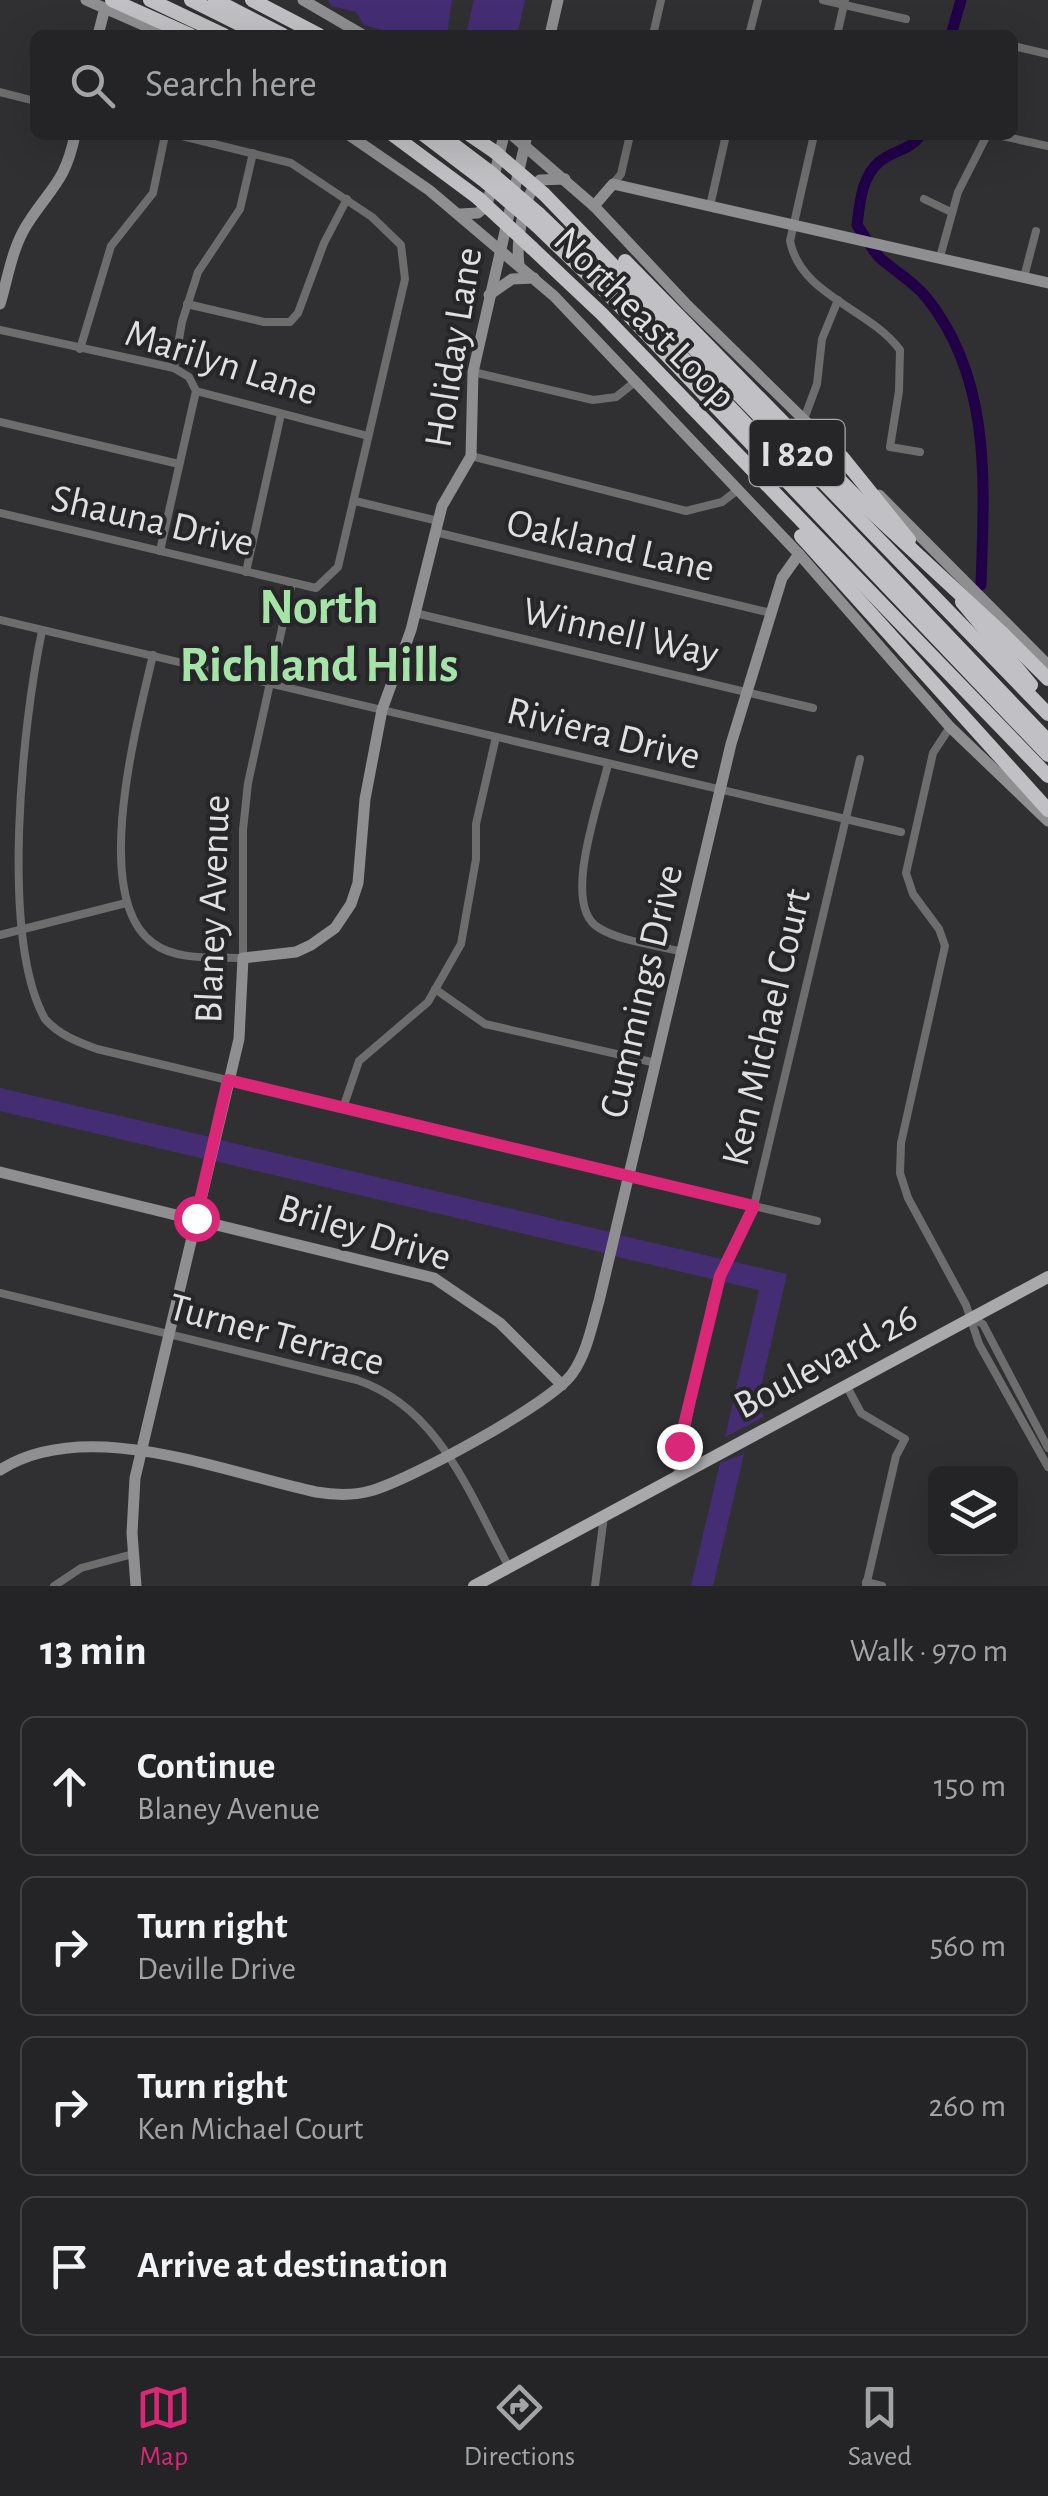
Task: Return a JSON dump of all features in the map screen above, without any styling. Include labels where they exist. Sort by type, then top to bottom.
[{"type":"highway","points":[[150,0],[213,30]]},
{"type":"highway","points":[[191,0],[250,30]]},
{"type":"highway","points":[[215,0],[273,30]]},
{"type":"highway","points":[[252,0],[309,30]]},
{"type":"highway","points":[[276,0],[321,30]]},
{"type":"highway","points":[[109,4],[177,30]]},
{"type":"highway","name":"Northeast Loop","points":[[400,140],[478,198],[602,314],[1048,776]]},
{"type":"highway","points":[[431,140],[488,178]]},
{"type":"highway","points":[[446,140],[622,294],[1048,741]]},
{"type":"highway","name":"Northeast Loop","points":[[477,140],[544,194],[1048,714]]},
{"type":"highway","points":[[544,194],[552,196],[642,276],[864,505],[1004,628],[1048,679]]},
{"type":"highway","points":[[537,219],[1048,755]]},
{"type":"highway","points":[[842,456],[1048,705]]},
{"type":"highway","points":[[784,505],[791,525],[1048,810]]},
{"type":"main road","name":"Boulevard 26","points":[[474,1586],[1048,1277]]},
{"type":"street","points":[[86,0],[109,4],[157,30]]},
{"type":"street","points":[[302,0],[354,30]]},
{"type":"street","points":[[551,30],[558,0]]},
{"type":"street","points":[[654,30],[661,0]]},
{"type":"street","points":[[751,30],[758,0]]},
{"type":"street","points":[[824,0],[906,19]]},
{"type":"street","points":[[838,30],[845,2]]},
{"type":"street","points":[[100,30],[109,4]]},
{"type":"street","points":[[1018,47],[1048,54]]},
{"type":"street","points":[[0,92],[30,99]]},
{"type":"street","points":[[0,304],[17,244],[28,222],[62,181],[73,140]]},
{"type":"street","points":[[80,349],[112,246],[152,193],[164,140]]},
{"type":"street","points":[[199,140],[291,163],[397,238],[404,253],[405,276],[338,567],[316,588],[292,582]]},
{"type":"street","points":[[357,140],[460,214],[534,278],[739,489],[950,728],[1048,821]]},
{"type":"street","points":[[460,214],[478,213],[488,205],[503,140]]},
{"type":"street","points":[[526,140],[968,584],[1004,628],[1048,665]]},
{"type":"street","name":"Holiday Lane","points":[[243,958],[296,952],[311,945],[335,928],[351,904],[358,883],[365,800],[382,710],[415,613],[437,527],[472,456],[473,372],[498,248],[526,140]]},
{"type":"street","points":[[594,206],[620,174],[629,140]]},
{"type":"street","points":[[710,206],[725,140]]},
{"type":"street","points":[[813,140],[790,240],[798,266],[900,350],[899,391],[890,447],[920,452]]},
{"type":"street","points":[[940,257],[951,212],[985,140]]},
{"type":"street","points":[[1018,140],[1048,146]]},
{"type":"street","points":[[174,368],[187,304],[202,264],[240,208],[254,153]]},
{"type":"street","points":[[519,265],[518,251],[532,188],[540,180],[566,179]]},
{"type":"street","points":[[613,184],[1048,282]]},
{"type":"street","points":[[187,304],[264,322],[290,322],[298,313],[324,243],[347,199]]},
{"type":"street","points":[[924,200],[951,212]]},
{"type":"street","points":[[1024,277],[1036,232]]},
{"type":"street","points":[[489,294],[512,278],[534,278]]},
{"type":"street","points":[[804,419],[814,394],[822,338],[838,300]]},
{"type":"street","name":"Marilyn Lane","points":[[0,330],[174,368],[189,377],[196,391],[368,436]]},
{"type":"street","points":[[473,372],[592,400],[616,396],[635,382]]},
{"type":"street","points":[[160,551],[196,391]]},
{"type":"street","points":[[246,572],[281,414]]},
{"type":"street","points":[[0,422],[179,464]]},
{"type":"street","points":[[472,456],[686,510],[722,502],[739,489]]},
{"type":"street","name":"Oakland Lane","points":[[355,501],[437,527],[772,613]]},
{"type":"street","name":"Shauna Drive","points":[[0,513],[292,582]]},
{"type":"street","name":"Cummings Drive","points":[[0,1470],[24,1455],[60,1446],[103,1445],[333,1495],[378,1488],[446,1454],[562,1384],[572,1373],[589,1335],[720,791],[787,567],[798,554]]},
{"type":"street","name":"Blaney Avenue","points":[[136,1586],[132,1511],[141,1452],[242,1018],[243,830],[250,768],[292,582]]},
{"type":"street","name":"Winnell Way","points":[[415,613],[813,708]]},
{"type":"street","name":"Riviera Drive","points":[[0,620],[901,832]]},
{"type":"street","points":[[42,631],[12,783],[9,871],[14,931],[38,1010],[64,1036],[97,1049],[816,1221]]},
{"type":"street","points":[[153,655],[128,774],[122,876],[126,903],[142,934],[156,946],[190,956],[243,958]]},
{"type":"street","points":[[950,728],[932,753],[906,865],[909,887],[939,929],[944,946],[899,1162],[908,1198],[971,1318],[979,1344],[1048,1468]]},
{"type":"street","points":[[343,1108],[360,1061],[410,1021],[462,944],[476,860],[476,824],[496,737]]},
{"type":"street","name":"Ken Michael Court","points":[[676,1478],[712,1300],[724,1264],[754,1206],[860,759]]},
{"type":"street","points":[[608,764],[580,885],[585,914],[602,930],[683,952]]},
{"type":"street","points":[[0,935],[126,903]]},
{"type":"street","points":[[435,989],[485,1024],[656,1063]]},
{"type":"street","name":"Briley Drive","points":[[0,1172],[434,1278],[509,1331],[562,1384]]},
{"type":"street","name":"Turner Terrace","points":[[0,1293],[374,1386],[424,1422],[509,1567]]},
{"type":"street","points":[[971,1318],[984,1326],[1048,1448]]},
{"type":"street","points":[[846,1386],[860,1413],[904,1440],[896,1456],[866,1584],[882,1586]]},
{"type":"street","points":[[595,1586],[604,1516]]},
{"type":"street","points":[[54,1586],[81,1568],[133,1554]]},
{"type":"shaded area","points":[[328,0],[452,0],[448,30],[382,30],[364,25],[356,12],[331,6]]},
{"type":"shaded area","points":[[474,0],[525,0],[518,30],[467,30]]},
{"type":"shaded area","points":[[0,1088],[210,1137],[205,1159],[0,1111]]},
{"type":"shaded area","points":[[220,1140],[610,1232],[605,1253],[215,1161]]},
{"type":"shaded area","points":[[619,1235],[787,1274],[757,1404],[764,1417],[725,1437],[759,1290],[614,1256]]},
{"type":"shaded area","points":[[744,1454],[713,1586],[691,1586],[720,1463]]},
{"type":"waterway","points":[[952,30],[961,0]]},
{"type":"waterway","points":[[915,140],[873,168],[862,191],[857,225],[879,257],[926,297],[948,329],[963,363],[980,435],[981,585]]},
{"type":"district","name":"North Richland Hills","points":[[319,634]]},
{"type":"route","points":[[196,1218],[228,1080],[754,1206],[724,1264],[712,1300],[679,1446]]}]
